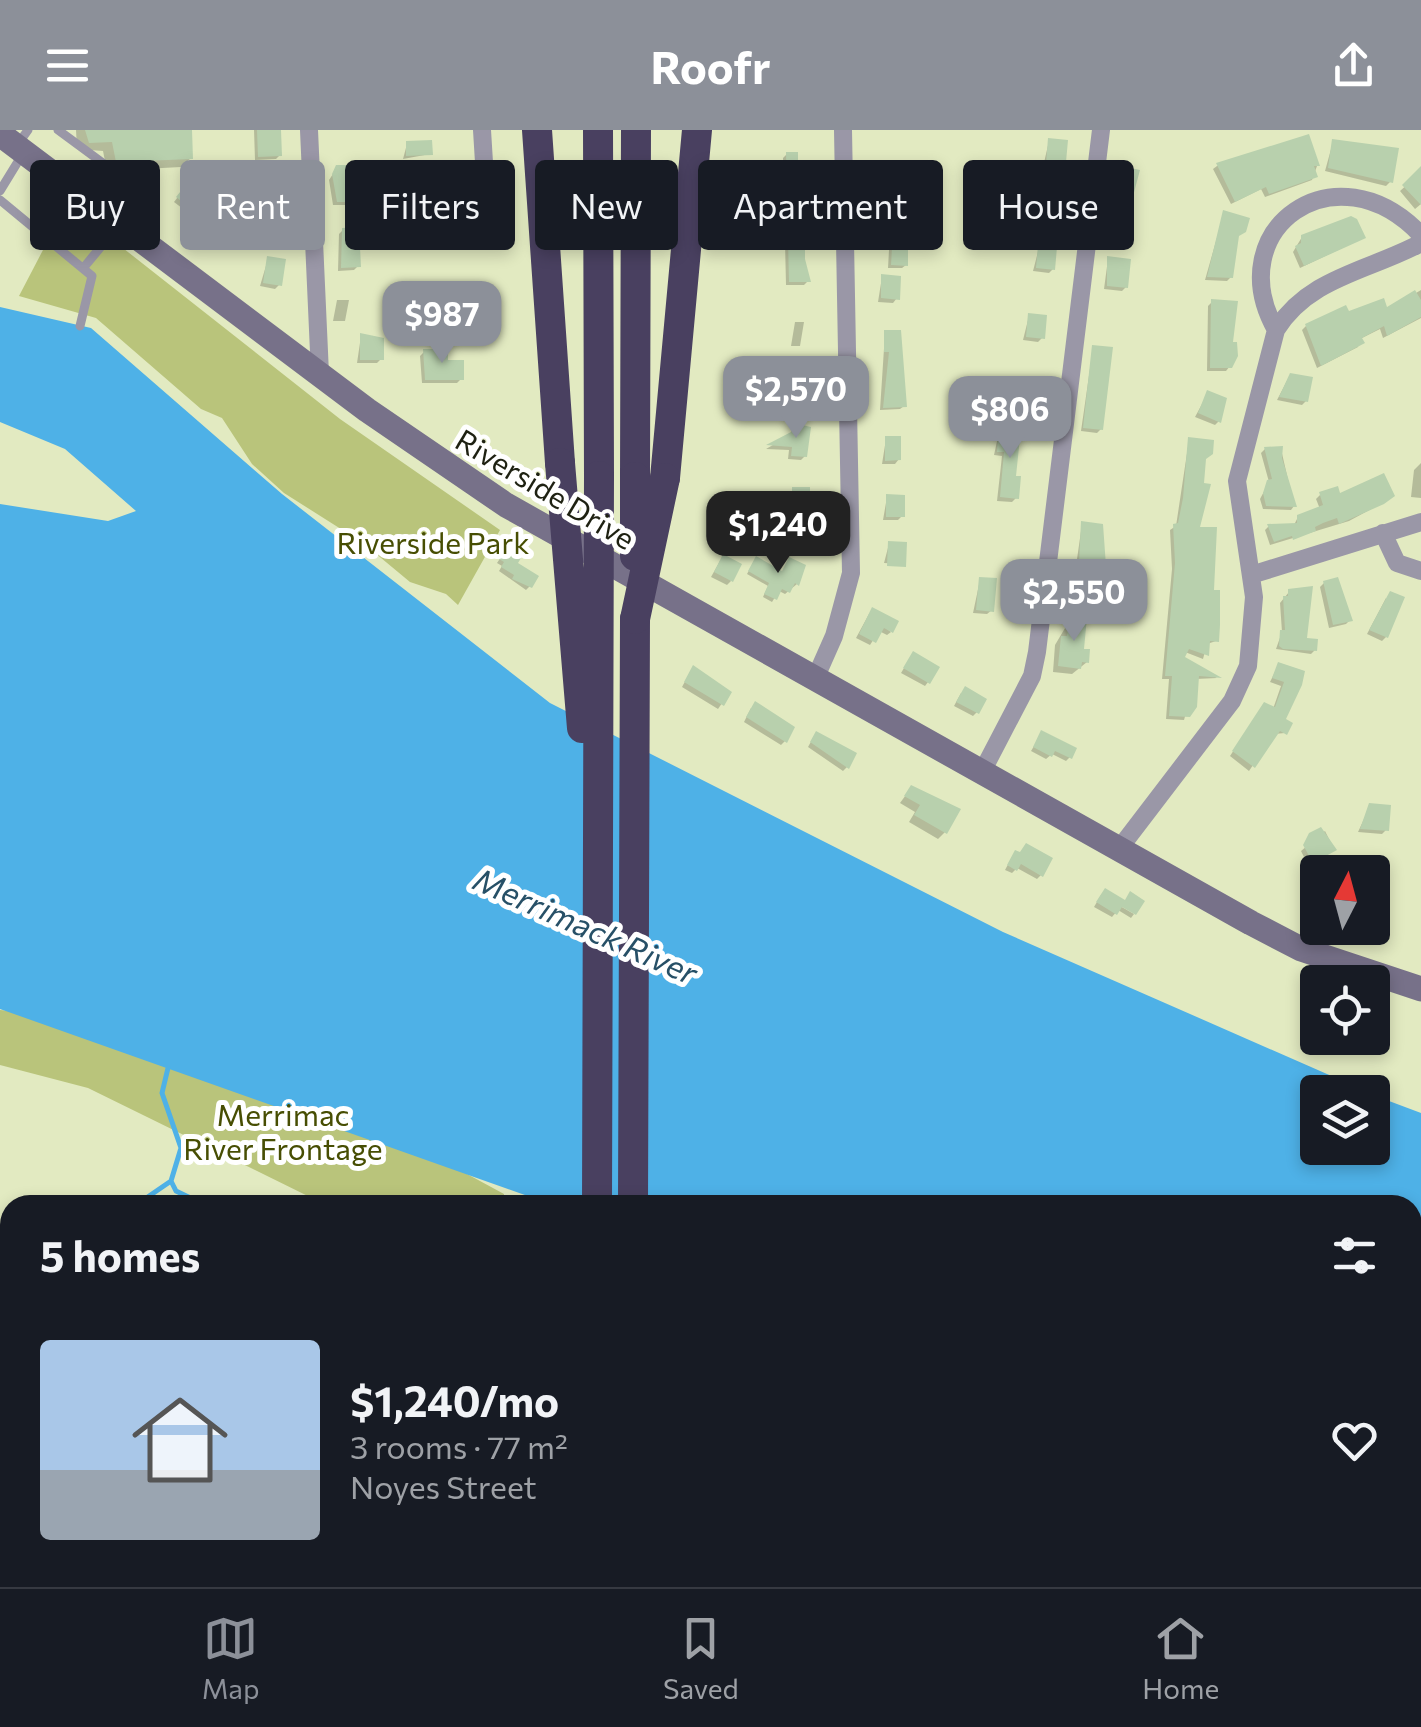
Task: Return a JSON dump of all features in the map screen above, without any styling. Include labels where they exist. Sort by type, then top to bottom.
[{"type":"highway","points":[[538,130],[576,689],[596,808]]},
{"type":"highway","points":[[597,1195],[598,130]]},
{"type":"highway","points":[[636,130],[650,478]]},
{"type":"highway","points":[[633,1195],[635,619],[697,130]]},
{"type":"main road","name":"Riverside Drive","points":[[17,141],[40,160]]},
{"type":"main road","name":"Riverside Drive","points":[[154,250],[320,374],[506,505],[1301,949],[1421,989]]},
{"type":"street","points":[[309,130],[320,374]]},
{"type":"street","points":[[482,130],[484,160]]},
{"type":"street","points":[[814,680],[834,636],[851,573],[843,130]]},
{"type":"street","points":[[982,772],[1032,676],[1038,652],[1101,130]]},
{"type":"street","points":[[1276,330],[1262,300],[1264,260],[1280,224],[1294,210],[1327,196],[1366,197],[1386,206],[1421,236]]},
{"type":"street","points":[[1119,849],[1240,686],[1255,622],[1238,480],[1276,330],[1287,312],[1316,287],[1421,244]]},
{"type":"street","points":[[1251,575],[1421,522]]},
{"type":"street","points":[[1383,534],[1397,563],[1421,571]]},
{"type":"lane","points":[[58,130],[99,160]]},
{"type":"lane","points":[[0,191],[17,141]]},
{"type":"lane","points":[[0,200],[92,276],[80,326]]},
{"type":"lane","points":[[84,266],[97,250]]},
{"type":"green space","name":"Riverside Park","points":[[43,250],[125,250],[340,419],[500,530],[458,605],[446,594],[410,582],[363,543],[284,493],[252,464],[222,418],[201,409],[96,318],[19,296]]},
{"type":"green space","name":"Merrimac River Frontage","points":[[0,1010],[73,1017],[299,1083],[504,1195],[306,1195],[88,1088],[0,1065]]},
{"type":"water","name":"Merrimack River","points":[[0,307],[91,328],[282,494],[550,703],[1003,932],[1329,1075],[1300,1075],[1300,1165],[1390,1165],[1390,1101],[1421,1113],[1421,1195],[525,1195],[0,1009],[0,504],[108,521],[136,511],[65,449],[0,422]]},
{"type":"building","points":[[85,130],[192,130],[193,159],[116,160],[112,142],[89,143]]},
{"type":"building","points":[[257,130],[281,130],[282,156],[258,157]]},
{"type":"building","points":[[1309,134],[1320,166],[1314,166],[1318,177],[1269,194],[1266,187],[1235,202],[1216,163]]},
{"type":"building","points":[[1048,138],[1068,140],[1066,160],[1046,160]]},
{"type":"building","points":[[1332,139],[1399,148],[1393,183],[1328,168]]},
{"type":"building","points":[[432,140],[433,155],[406,156],[406,141]]},
{"type":"building","points":[[786,152],[798,152],[798,160],[786,160]]},
{"type":"building","points":[[336,165],[345,165],[345,202],[337,202],[332,174]]},
{"type":"building","points":[[1421,166],[1421,205],[1402,185]]},
{"type":"building","points":[[1134,169],[1140,170],[1134,192]]},
{"type":"building","points":[[1223,210],[1250,218],[1246,232],[1239,236],[1233,278],[1207,277]]},
{"type":"building","points":[[1351,216],[1357,219],[1366,238],[1304,266],[1295,246],[1301,243],[1301,235]]},
{"type":"building","points":[[342,228],[345,250],[360,250],[361,267],[341,268]]},
{"type":"building","points":[[788,250],[805,250],[811,282],[789,282]]},
{"type":"building","points":[[892,250],[908,250],[908,266],[891,265]]},
{"type":"building","points":[[1038,250],[1057,250],[1055,270],[1036,268]]},
{"type":"building","points":[[267,256],[286,259],[282,286],[263,283]]},
{"type":"building","points":[[1107,256],[1131,259],[1128,288],[1107,286]]},
{"type":"building","points":[[881,274],[901,276],[900,300],[881,298]]},
{"type":"building","points":[[1415,290],[1421,300],[1421,317],[1387,336],[1384,326],[1362,338],[1365,343],[1321,366],[1305,324],[1346,305],[1349,311],[1384,298],[1387,307]]},
{"type":"building","points":[[1211,299],[1238,301],[1233,342],[1237,342],[1238,356],[1232,368],[1210,368]]},
{"type":"building","points":[[1028,313],[1047,315],[1045,339],[1026,337]]},
{"type":"building","points":[[884,330],[901,330],[907,407],[883,408],[889,352],[884,352]]},
{"type":"building","points":[[360,333],[384,338],[384,360],[360,360]]},
{"type":"building","points":[[1092,345],[1113,347],[1103,430],[1083,428]]},
{"type":"building","points":[[423,349],[448,349],[448,360],[464,360],[464,380],[425,380]]},
{"type":"building","points":[[790,366],[809,366],[809,389],[782,389],[783,403],[767,403],[767,389],[781,389],[781,370],[790,370]]},
{"type":"building","points":[[1290,373],[1313,377],[1308,402],[1279,397]]},
{"type":"building","points":[[1020,382],[1039,384],[1037,406],[1018,405]]},
{"type":"building","points":[[1207,390],[1227,398],[1221,423],[1198,413]]},
{"type":"building","points":[[793,423],[811,427],[807,457],[791,456],[792,447],[766,445],[793,431]]},
{"type":"building","points":[[999,426],[1021,428],[1016,476],[1021,476],[1019,499],[1000,497],[1004,452],[997,452]]},
{"type":"building","points":[[885,436],[901,436],[901,460],[885,461]]},
{"type":"building","points":[[1188,437],[1214,440],[1213,454],[1206,459],[1204,483],[1211,484],[1200,527],[1217,527],[1214,590],[1220,590],[1220,625],[1219,642],[1210,641],[1209,656],[1189,649],[1185,657],[1222,678],[1199,676],[1197,707],[1190,717],[1169,716],[1172,676],[1165,676],[1175,563],[1173,524],[1178,523],[1183,498]]},
{"type":"building","points":[[1283,446],[1282,458],[1297,507],[1266,506],[1263,493],[1267,480],[1272,479],[1264,447]]},
{"type":"building","points":[[1384,473],[1395,496],[1384,504],[1339,524],[1337,518],[1323,523],[1315,527],[1316,531],[1293,540],[1292,536],[1274,542],[1267,524],[1297,523],[1297,515],[1323,505],[1319,492],[1338,486],[1340,493]]},
{"type":"building","points":[[792,487],[810,487],[810,511],[792,511]]},
{"type":"building","points":[[886,494],[905,495],[905,517],[886,517]]},
{"type":"building","points":[[1081,521],[1103,524],[1106,566],[1079,563]]},
{"type":"building","points":[[888,541],[907,542],[906,567],[887,566]]},
{"type":"building","points":[[509,544],[524,553],[518,563],[539,576],[532,588],[512,579],[514,575],[501,567],[504,562],[499,559]]},
{"type":"building","points":[[723,554],[742,564],[733,582],[714,572]]},
{"type":"building","points":[[756,556],[782,571],[789,557],[806,565],[799,586],[795,583],[790,593],[782,589],[777,600],[764,594],[769,583],[748,571]]},
{"type":"building","points":[[979,577],[997,578],[994,612],[976,610]]},
{"type":"building","points":[[1338,577],[1353,621],[1333,625],[1323,581]]},
{"type":"building","points":[[1313,586],[1307,638],[1318,639],[1317,651],[1283,649],[1279,646],[1280,630],[1285,630],[1283,596],[1288,596],[1288,589]]},
{"type":"building","points":[[1390,591],[1405,597],[1388,638],[1369,630]]},
{"type":"building","points":[[872,607],[899,621],[893,633],[884,628],[876,643],[859,634]]},
{"type":"building","points":[[1070,615],[1087,617],[1084,649],[1090,649],[1089,663],[1082,662],[1081,669],[1058,666],[1061,636],[1067,636]]},
{"type":"building","points":[[913,651],[940,667],[930,684],[903,668]]},
{"type":"building","points":[[1278,662],[1305,671],[1302,685],[1286,719],[1293,723],[1287,735],[1280,731],[1255,768],[1232,751],[1264,702],[1275,707],[1284,682],[1272,678]]},
{"type":"building","points":[[693,665],[732,692],[724,706],[684,682]]},
{"type":"building","points":[[965,686],[987,699],[979,714],[956,702]]},
{"type":"building","points":[[755,701],[795,727],[787,743],[746,717]]},
{"type":"building","points":[[1041,730],[1077,748],[1072,759],[1055,751],[1052,757],[1033,747]]},
{"type":"building","points":[[816,731],[857,753],[849,769],[810,742]]},
{"type":"building","points":[[911,785],[961,809],[947,834],[914,815],[920,805],[904,796]]},
{"type":"building","points":[[1369,803],[1391,805],[1389,831],[1360,829]]},
{"type":"building","points":[[1321,827],[1337,850],[1328,855],[1309,855],[1303,845],[1309,833]]},
{"type":"building","points":[[1026,843],[1053,858],[1043,877],[1021,864],[1017,871],[1007,865],[1015,850],[1020,852]]},
{"type":"building","points":[[1105,888],[1125,900],[1130,891],[1145,901],[1136,915],[1122,907],[1117,915],[1096,902]]},
{"type":"waterway","points":[[168,1068],[162,1093],[181,1148],[171,1181],[176,1191],[184,1195]]},
{"type":"waterway","points":[[151,1195],[171,1181]]}]
